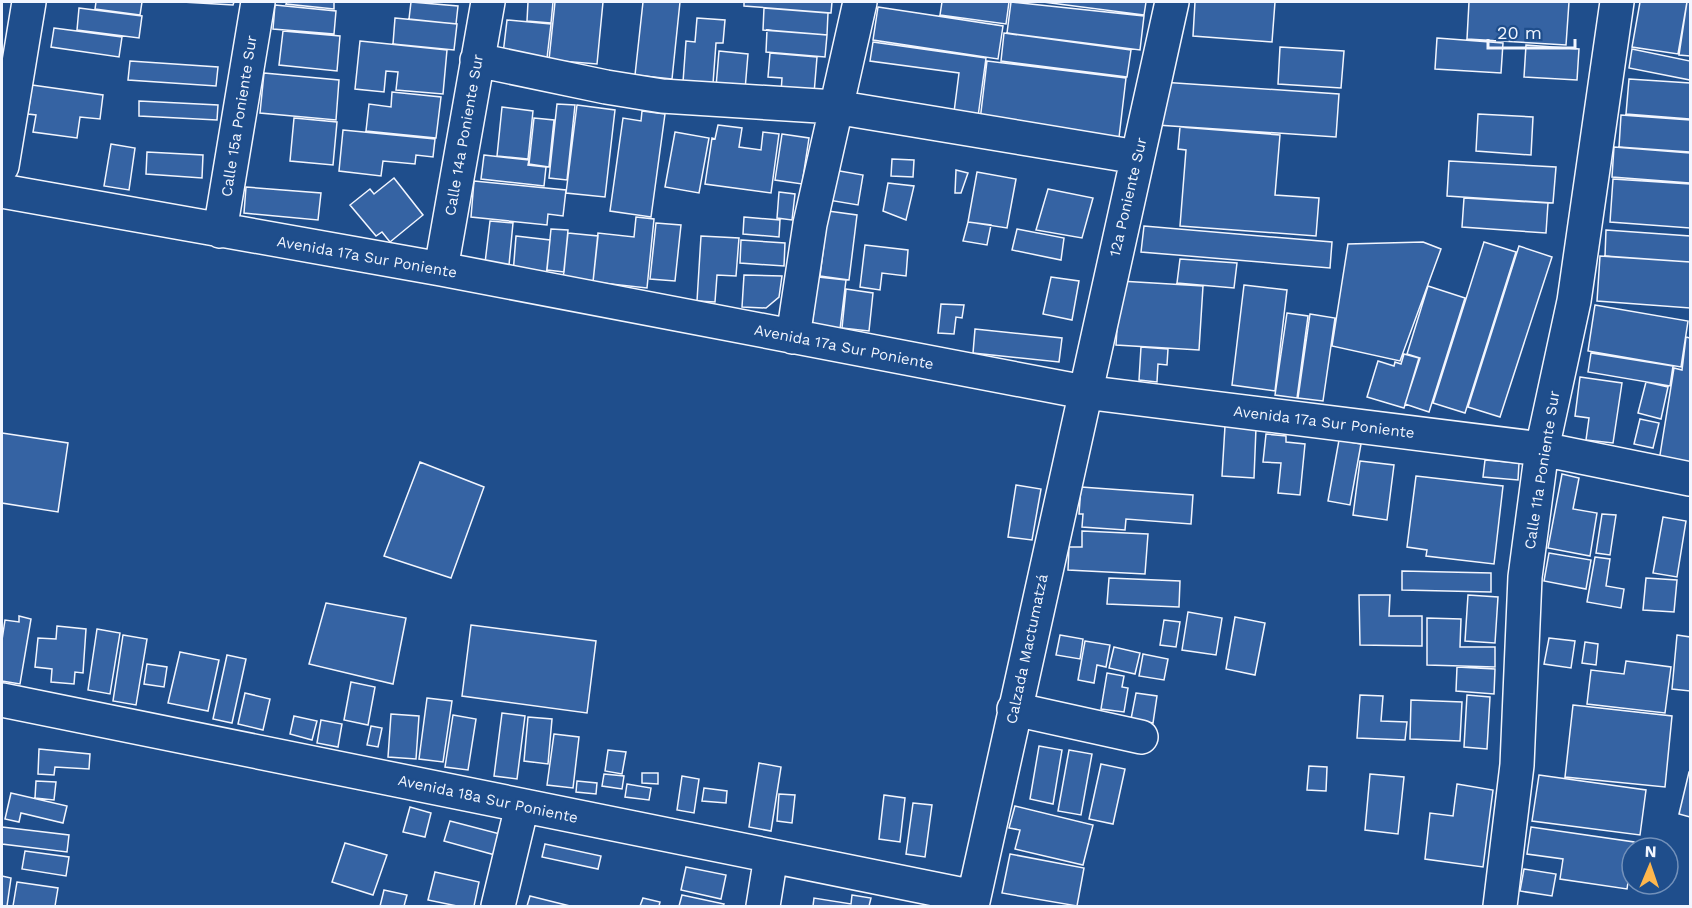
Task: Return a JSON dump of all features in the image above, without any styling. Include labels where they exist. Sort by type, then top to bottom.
[{"type":"street","points":[[2,166],[29,2]]},
{"type":"street","name":"Calle 15a Poniente Sur","points":[[220,231],[258,2]]},
{"type":"street","name":"Calle 14a Poniente Sur","points":[[441,269],[488,2]]},
{"type":"street","points":[[792,337],[810,224],[860,2]]},
{"type":"street","name":"12a Poniente Sur","points":[[1084,392],[1172,2]]},
{"type":"street","name":"Calle 11a Poniente Sur","points":[[1500,906],[1517,765],[1525,577],[1542,449],[1574,301],[1617,2]]},
{"type":"street","points":[[477,60],[606,87],[662,96],[835,107],[1137,157]]},
{"type":"street","name":"Avenida 17a Sur Poniente","points":[[2,191],[441,269],[1084,392],[1542,449],[1690,479]]},
{"type":"street","name":"Calzada Mactumatzá","points":[[973,902],[1084,392]]},
{"type":"street","name":"Avenida 18a Sur Poniente","points":[[2,700],[771,856],[973,902]]},
{"type":"street","points":[[1014,709],[1141,737]]},
{"type":"street","points":[[498,906],[522,806]]},
{"type":"street","points":[[763,906],[771,856]]},
{"type":"building","points":[[96,2],[142,2],[140,15],[95,9]]},
{"type":"building","points":[[182,2],[234,2],[233,5]]},
{"type":"building","points":[[287,2],[334,2],[334,9],[286,4]]},
{"type":"building","points":[[411,2],[458,6],[456,24],[409,19]]},
{"type":"building","points":[[528,2],[553,2],[551,23],[527,21]]},
{"type":"building","points":[[555,2],[603,2],[597,64],[549,60]]},
{"type":"building","points":[[643,2],[680,2],[672,79],[635,75]]},
{"type":"building","points":[[744,2],[832,2],[831,13],[744,6]]},
{"type":"building","points":[[942,2],[1009,2],[1006,24],[940,15]]},
{"type":"building","points":[[1011,2],[1144,16],[1140,50],[1007,33]]},
{"type":"building","points":[[1043,2],[1146,2],[1144,15]]},
{"type":"building","points":[[1195,2],[1275,2],[1272,42],[1193,36]]},
{"type":"building","points":[[1469,2],[1569,2],[1566,45],[1467,39]]},
{"type":"building","points":[[1640,2],[1687,2],[1678,54],[1632,47]]},
{"type":"building","points":[[1687,2],[1690,2],[1690,56],[1679,55]]},
{"type":"building","points":[[275,5],[336,11],[334,34],[273,29]]},
{"type":"building","points":[[878,7],[1003,26],[998,59],[873,40]]},
{"type":"building","points":[[79,8],[142,16],[139,38],[77,30]]},
{"type":"building","points":[[764,8],[828,13],[827,35],[763,30]]},
{"type":"building","points":[[395,18],[457,24],[454,50],[393,44]]},
{"type":"building","points":[[697,18],[725,20],[723,43],[716,43],[713,84],[683,82],[686,41],[695,42]]},
{"type":"building","points":[[507,20],[551,24],[547,58],[503,54]]},
{"type":"building","points":[[54,28],[122,37],[119,57],[51,47]]},
{"type":"building","points":[[767,30],[827,35],[825,57],[766,52]]},
{"type":"building","points":[[283,31],[340,36],[337,71],[279,65]]},
{"type":"building","points":[[1004,33],[1131,50],[1127,77],[1001,61]]},
{"type":"building","points":[[1437,38],[1503,43],[1501,73],[1435,69]]},
{"type":"building","points":[[360,41],[447,50],[443,94],[396,90],[398,72],[386,71],[384,92],[355,89]]},
{"type":"building","points":[[873,42],[986,58],[977,124],[953,120],[959,73],[870,61]]},
{"type":"building","points":[[1526,45],[1579,49],[1577,80],[1524,77]]},
{"type":"building","points":[[1280,47],[1344,51],[1341,88],[1278,84]]},
{"type":"building","points":[[1632,49],[1690,61],[1690,80],[1629,68]]},
{"type":"building","points":[[719,51],[748,54],[745,90],[716,87]]},
{"type":"building","points":[[770,53],[817,57],[814,94],[781,92],[782,78],[768,77]]},
{"type":"building","points":[[130,61],[218,67],[216,86],[128,80]]},
{"type":"building","points":[[987,61],[1126,78],[1118,146],[979,129]]},
{"type":"building","points":[[264,73],[339,80],[336,120],[260,113]]},
{"type":"building","points":[[1629,79],[1690,83],[1690,119],[1626,114]]},
{"type":"building","points":[[1161,82],[1339,94],[1336,137],[1157,125]]},
{"type":"building","points":[[32,85],[103,95],[100,119],[80,117],[77,138],[33,132],[36,115],[28,114]]},
{"type":"building","points":[[392,92],[441,97],[436,138],[366,131],[369,104],[391,107]]},
{"type":"building","points":[[139,101],[218,105],[217,120],[139,116]]},
{"type":"building","points":[[557,104],[575,105],[567,180],[549,178]]},
{"type":"building","points":[[577,105],[615,110],[605,197],[566,193]]},
{"type":"building","points":[[502,107],[533,111],[528,159],[497,156]]},
{"type":"building","points":[[642,111],[665,114],[651,217],[610,211],[623,118],[641,121]]},
{"type":"building","points":[[1478,114],[1533,117],[1531,155],[1476,151]]},
{"type":"building","points":[[1621,115],[1690,120],[1690,152],[1619,147]]},
{"type":"building","points":[[294,118],[337,122],[333,165],[290,161]]},
{"type":"building","points":[[534,118],[554,120],[549,167],[529,164]]},
{"type":"building","points":[[718,125],[742,128],[739,147],[761,150],[763,132],[779,134],[771,193],[705,184],[712,138],[715,139]]},
{"type":"building","points":[[1180,127],[1280,135],[1275,195],[1319,198],[1316,236],[1180,226],[1186,150],[1178,149]]},
{"type":"building","points":[[343,130],[435,139],[433,157],[416,155],[415,164],[383,161],[381,176],[339,171]]},
{"type":"building","points":[[675,132],[709,138],[699,193],[665,187]]},
{"type":"building","points":[[782,134],[809,138],[802,184],[775,180]]},
{"type":"building","points":[[111,144],[135,148],[129,190],[104,186]]},
{"type":"building","points":[[1614,147],[1690,153],[1690,183],[1612,177]]},
{"type":"building","points":[[147,152],[203,155],[202,178],[146,174]]},
{"type":"building","points":[[484,155],[529,160],[528,165],[546,167],[544,186],[481,179]]},
{"type":"building","points":[[892,159],[914,160],[913,177],[891,176]]},
{"type":"building","points":[[1449,161],[1556,167],[1553,203],[1447,196]]},
{"type":"building","points":[[834,170],[863,175],[858,205],[828,200]]},
{"type":"building","points":[[956,170],[968,173],[961,193],[955,193]]},
{"type":"building","points":[[977,172],[1016,179],[1007,228],[968,222]]},
{"type":"building","points":[[394,178],[423,215],[390,242],[382,232],[376,236],[350,205],[370,189],[374,194]]},
{"type":"building","points":[[1613,179],[1690,184],[1690,228],[1610,222]]},
{"type":"building","points":[[474,181],[566,190],[563,216],[548,214],[547,225],[471,217]]},
{"type":"building","points":[[888,183],[914,186],[906,220],[883,211]]},
{"type":"building","points":[[246,187],[321,193],[318,220],[244,213]]},
{"type":"building","points":[[1048,189],[1093,198],[1082,238],[1036,230]]},
{"type":"building","points":[[779,192],[795,194],[792,220],[777,218]]},
{"type":"building","points":[[1464,198],[1548,203],[1546,233],[1462,227]]},
{"type":"building","points":[[828,211],[857,215],[849,280],[820,276]]},
{"type":"building","points":[[636,217],[654,219],[647,288],[593,282],[598,233],[634,237]]},
{"type":"building","points":[[744,217],[780,220],[779,237],[743,234]]},
{"type":"building","points":[[490,221],[513,223],[509,265],[485,263]]},
{"type":"building","points":[[968,222],[991,225],[987,245],[963,241]]},
{"type":"building","points":[[656,223],[681,225],[675,281],[650,279]]},
{"type":"building","points":[[1144,226],[1332,242],[1330,268],[1141,252]]},
{"type":"building","points":[[551,229],[568,230],[564,272],[547,270]]},
{"type":"building","points":[[1017,229],[1064,238],[1061,260],[1012,250]]},
{"type":"building","points":[[1606,230],[1690,236],[1690,262],[1605,256]]},
{"type":"building","points":[[568,233],[598,236],[593,282],[563,279]]},
{"type":"building","points":[[516,236],[550,240],[546,277],[513,274]]},
{"type":"building","points":[[701,236],[739,238],[736,276],[717,275],[715,302],[697,301]]},
{"type":"building","points":[[741,240],[785,243],[784,266],[740,263]]},
{"type":"building","points":[[1423,242],[1441,249],[1400,361],[1332,346],[1348,244]]},
{"type":"building","points":[[1484,242],[1516,252],[1465,413],[1433,403]]},
{"type":"building","points":[[865,245],[908,250],[906,276],[882,273],[880,290],[860,287]]},
{"type":"building","points":[[1519,246],[1552,257],[1500,417],[1468,407]]},
{"type":"building","points":[[1600,256],[1690,262],[1690,308],[1597,301]]},
{"type":"building","points":[[1180,259],[1237,263],[1234,288],[1177,283]]},
{"type":"building","points":[[744,275],[782,276],[779,297],[766,308],[742,307]]},
{"type":"building","points":[[818,277],[846,280],[840,329],[812,326]]},
{"type":"building","points":[[1051,277],[1079,281],[1072,320],[1043,314]]},
{"type":"building","points":[[1120,281],[1203,286],[1199,350],[1116,345]]},
{"type":"building","points":[[1244,285],[1287,290],[1275,391],[1232,385]]},
{"type":"building","points":[[1428,286],[1465,298],[1429,412],[1405,404],[1420,358],[1407,354]]},
{"type":"building","points":[[846,289],[873,293],[869,331],[842,328]]},
{"type":"building","points":[[941,304],[964,305],[962,318],[956,317],[954,334],[938,333]]},
{"type":"building","points":[[1595,305],[1688,321],[1681,367],[1588,351]]},
{"type":"building","points":[[1287,313],[1308,316],[1297,398],[1275,395]]},
{"type":"building","points":[[1310,314],[1335,318],[1323,401],[1298,398]]},
{"type":"building","points":[[975,329],[1062,338],[1059,362],[973,353]]},
{"type":"building","points":[[1686,337],[1690,338],[1690,465],[1659,461],[1674,368],[1682,370]]},
{"type":"building","points":[[1141,347],[1168,349],[1167,365],[1158,364],[1157,382],[1139,380]]},
{"type":"building","points":[[1591,353],[1673,366],[1670,386],[1588,372]]},
{"type":"building","points":[[1404,354],[1419,358],[1404,408],[1367,397],[1378,361],[1394,366],[1395,362],[1401,364]]},
{"type":"building","points":[[1580,377],[1622,383],[1613,443],[1586,440],[1589,418],[1575,416]]},
{"type":"building","points":[[1646,382],[1668,387],[1661,419],[1638,413]]},
{"type":"building","points":[[1640,419],[1659,423],[1653,448],[1634,444]]},
{"type":"building","points":[[1225,426],[1256,428],[1254,478],[1222,476]]},
{"type":"building","points":[[2,433],[68,443],[58,512],[2,503]]},
{"type":"building","points":[[1266,434],[1286,436],[1286,442],[1305,444],[1300,495],[1278,493],[1281,463],[1263,462]]},
{"type":"building","points":[[1339,440],[1361,444],[1350,505],[1328,501]]},
{"type":"building","points":[[1485,460],[1519,463],[1518,480],[1483,477]]},
{"type":"building","points":[[1360,461],[1394,465],[1387,520],[1353,515]]},
{"type":"building","points":[[420,462],[484,487],[451,578],[384,556]]},
{"type":"building","points":[[1562,474],[1579,478],[1573,509],[1597,513],[1590,556],[1548,548]]},
{"type":"building","points":[[1416,476],[1503,486],[1494,564],[1426,556],[1427,550],[1407,547]]},
{"type":"building","points":[[1016,485],[1041,489],[1032,540],[1008,537]]},
{"type":"building","points":[[1081,487],[1193,495],[1191,524],[1126,519],[1125,530],[1082,527],[1083,514],[1079,514]]},
{"type":"building","points":[[1602,514],[1616,515],[1610,555],[1596,553]]},
{"type":"building","points":[[1663,517],[1686,521],[1677,577],[1653,573]]},
{"type":"building","points":[[1082,531],[1148,534],[1145,574],[1068,570],[1069,547],[1082,547]]},
{"type":"building","points":[[1549,553],[1591,560],[1586,589],[1544,581]]},
{"type":"building","points":[[1595,557],[1610,559],[1606,586],[1624,589],[1621,608],[1587,602]]},
{"type":"building","points":[[1402,571],[1491,573],[1491,592],[1402,590]]},
{"type":"building","points":[[1109,578],[1180,581],[1179,607],[1107,604]]},
{"type":"building","points":[[1646,578],[1677,580],[1674,612],[1643,610]]},
{"type":"building","points":[[1359,595],[1390,595],[1389,616],[1422,616],[1422,646],[1360,645]]},
{"type":"building","points":[[1468,595],[1498,597],[1495,643],[1465,641]]},
{"type":"building","points":[[326,603],[406,618],[393,684],[309,664]]},
{"type":"building","points":[[1188,612],[1222,618],[1216,655],[1182,650]]},
{"type":"building","points":[[19,616],[31,619],[20,684],[2,681],[2,640],[5,620],[19,622]]},
{"type":"building","points":[[1235,617],[1265,623],[1255,675],[1226,669]]},
{"type":"building","points":[[1427,618],[1461,619],[1460,647],[1495,647],[1495,667],[1427,665]]},
{"type":"building","points":[[1164,620],[1180,622],[1176,647],[1160,645]]},
{"type":"building","points":[[471,625],[596,641],[587,713],[462,696]]},
{"type":"building","points":[[57,626],[86,629],[83,673],[75,672],[74,684],[51,682],[52,669],[35,667],[38,638],[56,639]]},
{"type":"building","points":[[97,629],[120,633],[110,694],[88,690]]},
{"type":"building","points":[[123,635],[147,639],[136,705],[113,701]]},
{"type":"building","points":[[1060,635],[1083,639],[1080,659],[1056,655]]},
{"type":"building","points":[[1677,635],[1690,637],[1690,691],[1672,689]]},
{"type":"building","points":[[1549,638],[1575,641],[1571,668],[1544,664]]},
{"type":"building","points":[[1085,641],[1110,645],[1106,667],[1097,665],[1094,683],[1078,680]]},
{"type":"building","points":[[1585,642],[1598,644],[1596,665],[1582,663]]},
{"type":"building","points":[[1114,647],[1140,653],[1135,674],[1109,668]]},
{"type":"building","points":[[180,652],[219,660],[208,711],[168,703]]},
{"type":"building","points":[[1143,654],[1168,659],[1164,680],[1139,676]]},
{"type":"building","points":[[227,655],[246,659],[232,723],[213,719]]},
{"type":"building","points":[[1626,661],[1671,667],[1665,713],[1587,704],[1591,670],[1624,674]]},
{"type":"building","points":[[147,664],[167,667],[164,687],[144,684]]},
{"type":"building","points":[[1457,667],[1495,669],[1494,694],[1456,691]]},
{"type":"building","points":[[1107,673],[1124,676],[1122,687],[1128,688],[1124,712],[1101,709]]},
{"type":"building","points":[[351,682],[375,687],[368,725],[344,720]]},
{"type":"building","points":[[245,693],[270,699],[263,730],[238,724]]},
{"type":"building","points":[[1136,693],[1157,696],[1153,723],[1131,719]]},
{"type":"building","points":[[1360,695],[1383,696],[1381,721],[1407,722],[1405,740],[1357,738]]},
{"type":"building","points":[[1467,695],[1490,697],[1487,749],[1464,747]]},
{"type":"building","points":[[427,698],[452,701],[443,762],[419,759]]},
{"type":"building","points":[[1411,700],[1462,702],[1460,741],[1410,739]]},
{"type":"building","points":[[1573,705],[1672,716],[1665,787],[1565,777]]},
{"type":"building","points":[[502,713],[525,716],[517,779],[494,776]]},
{"type":"building","points":[[391,714],[419,716],[416,759],[388,757]]},
{"type":"building","points":[[453,715],[476,719],[468,770],[445,767]]},
{"type":"building","points":[[294,716],[317,721],[312,740],[290,734]]},
{"type":"building","points":[[528,717],[552,719],[548,764],[524,761]]},
{"type":"building","points":[[321,720],[342,724],[338,747],[317,743]]},
{"type":"building","points":[[371,726],[382,728],[378,747],[367,745]]},
{"type":"building","points":[[554,734],[579,737],[573,788],[547,785]]},
{"type":"building","points":[[1039,746],[1062,750],[1053,804],[1030,799]]},
{"type":"building","points":[[39,749],[90,754],[89,769],[55,767],[54,775],[38,774]]},
{"type":"building","points":[[608,750],[626,752],[622,774],[605,771]]},
{"type":"building","points":[[1069,750],[1092,754],[1081,815],[1058,811]]},
{"type":"building","points":[[759,763],[781,767],[771,831],[749,827]]},
{"type":"building","points":[[1101,764],[1125,769],[1113,824],[1089,819]]},
{"type":"building","points":[[1309,766],[1327,767],[1326,791],[1307,790]]},
{"type":"building","points":[[1690,772],[1690,817],[1679,814]]},
{"type":"building","points":[[642,773],[658,773],[658,784],[642,783]]},
{"type":"building","points":[[604,774],[624,776],[622,789],[602,786]]},
{"type":"building","points":[[1370,774],[1404,777],[1398,834],[1365,830]]},
{"type":"building","points":[[1539,775],[1646,790],[1640,835],[1532,821]]},
{"type":"building","points":[[682,776],[699,779],[694,813],[677,810]]},
{"type":"building","points":[[36,781],[56,782],[54,800],[35,798]]},
{"type":"building","points":[[577,781],[597,783],[596,794],[576,792]]},
{"type":"building","points":[[627,784],[651,788],[649,800],[625,797]]},
{"type":"building","points":[[1457,784],[1493,790],[1483,867],[1425,859],[1430,813],[1453,816]]},
{"type":"building","points":[[704,788],[727,791],[726,803],[702,801]]},
{"type":"building","points":[[11,793],[67,806],[63,823],[21,813],[19,822],[5,819]]},
{"type":"building","points":[[779,794],[795,795],[792,823],[777,821]]},
{"type":"building","points":[[884,795],[905,798],[900,842],[879,839]]},
{"type":"building","points":[[913,803],[932,805],[925,857],[906,854]]},
{"type":"building","points":[[1015,806],[1093,825],[1083,865],[1015,849],[1020,830],[1009,828]]},
{"type":"building","points":[[410,807],[431,813],[425,837],[403,832]]},
{"type":"building","points":[[450,821],[500,834],[495,855],[444,841]]},
{"type":"building","points":[[2,827],[69,835],[67,852],[2,844]]},
{"type":"building","points":[[1531,827],[1620,840],[1620,888],[1560,879],[1563,859],[1527,854]]},
{"type":"building","points":[[345,843],[387,855],[373,895],[332,882]]},
{"type":"building","points":[[545,844],[601,856],[598,869],[542,857]]},
{"type":"building","points":[[25,851],[69,857],[66,876],[22,869]]},
{"type":"building","points":[[1010,854],[1084,868],[1077,906],[1002,893]]},
{"type":"building","points":[[686,867],[726,875],[721,899],[681,890]]},
{"type":"building","points":[[1524,869],[1556,874],[1552,896],[1520,891]]},
{"type":"building","points":[[435,872],[479,882],[474,906],[457,906],[428,900]]},
{"type":"building","points":[[2,876],[11,878],[7,906],[2,906]]},
{"type":"building","points":[[17,882],[58,888],[55,906],[13,906]]},
{"type":"building","points":[[384,890],[407,895],[404,906],[380,906]]},
{"type":"building","points":[[682,895],[724,904],[723,906],[679,906]]},
{"type":"building","points":[[852,895],[871,898],[869,906],[813,906],[814,898],[851,904]]},
{"type":"building","points":[[530,896],[570,906],[527,906]]},
{"type":"building","points":[[643,898],[660,902],[659,906],[640,906]]}]
